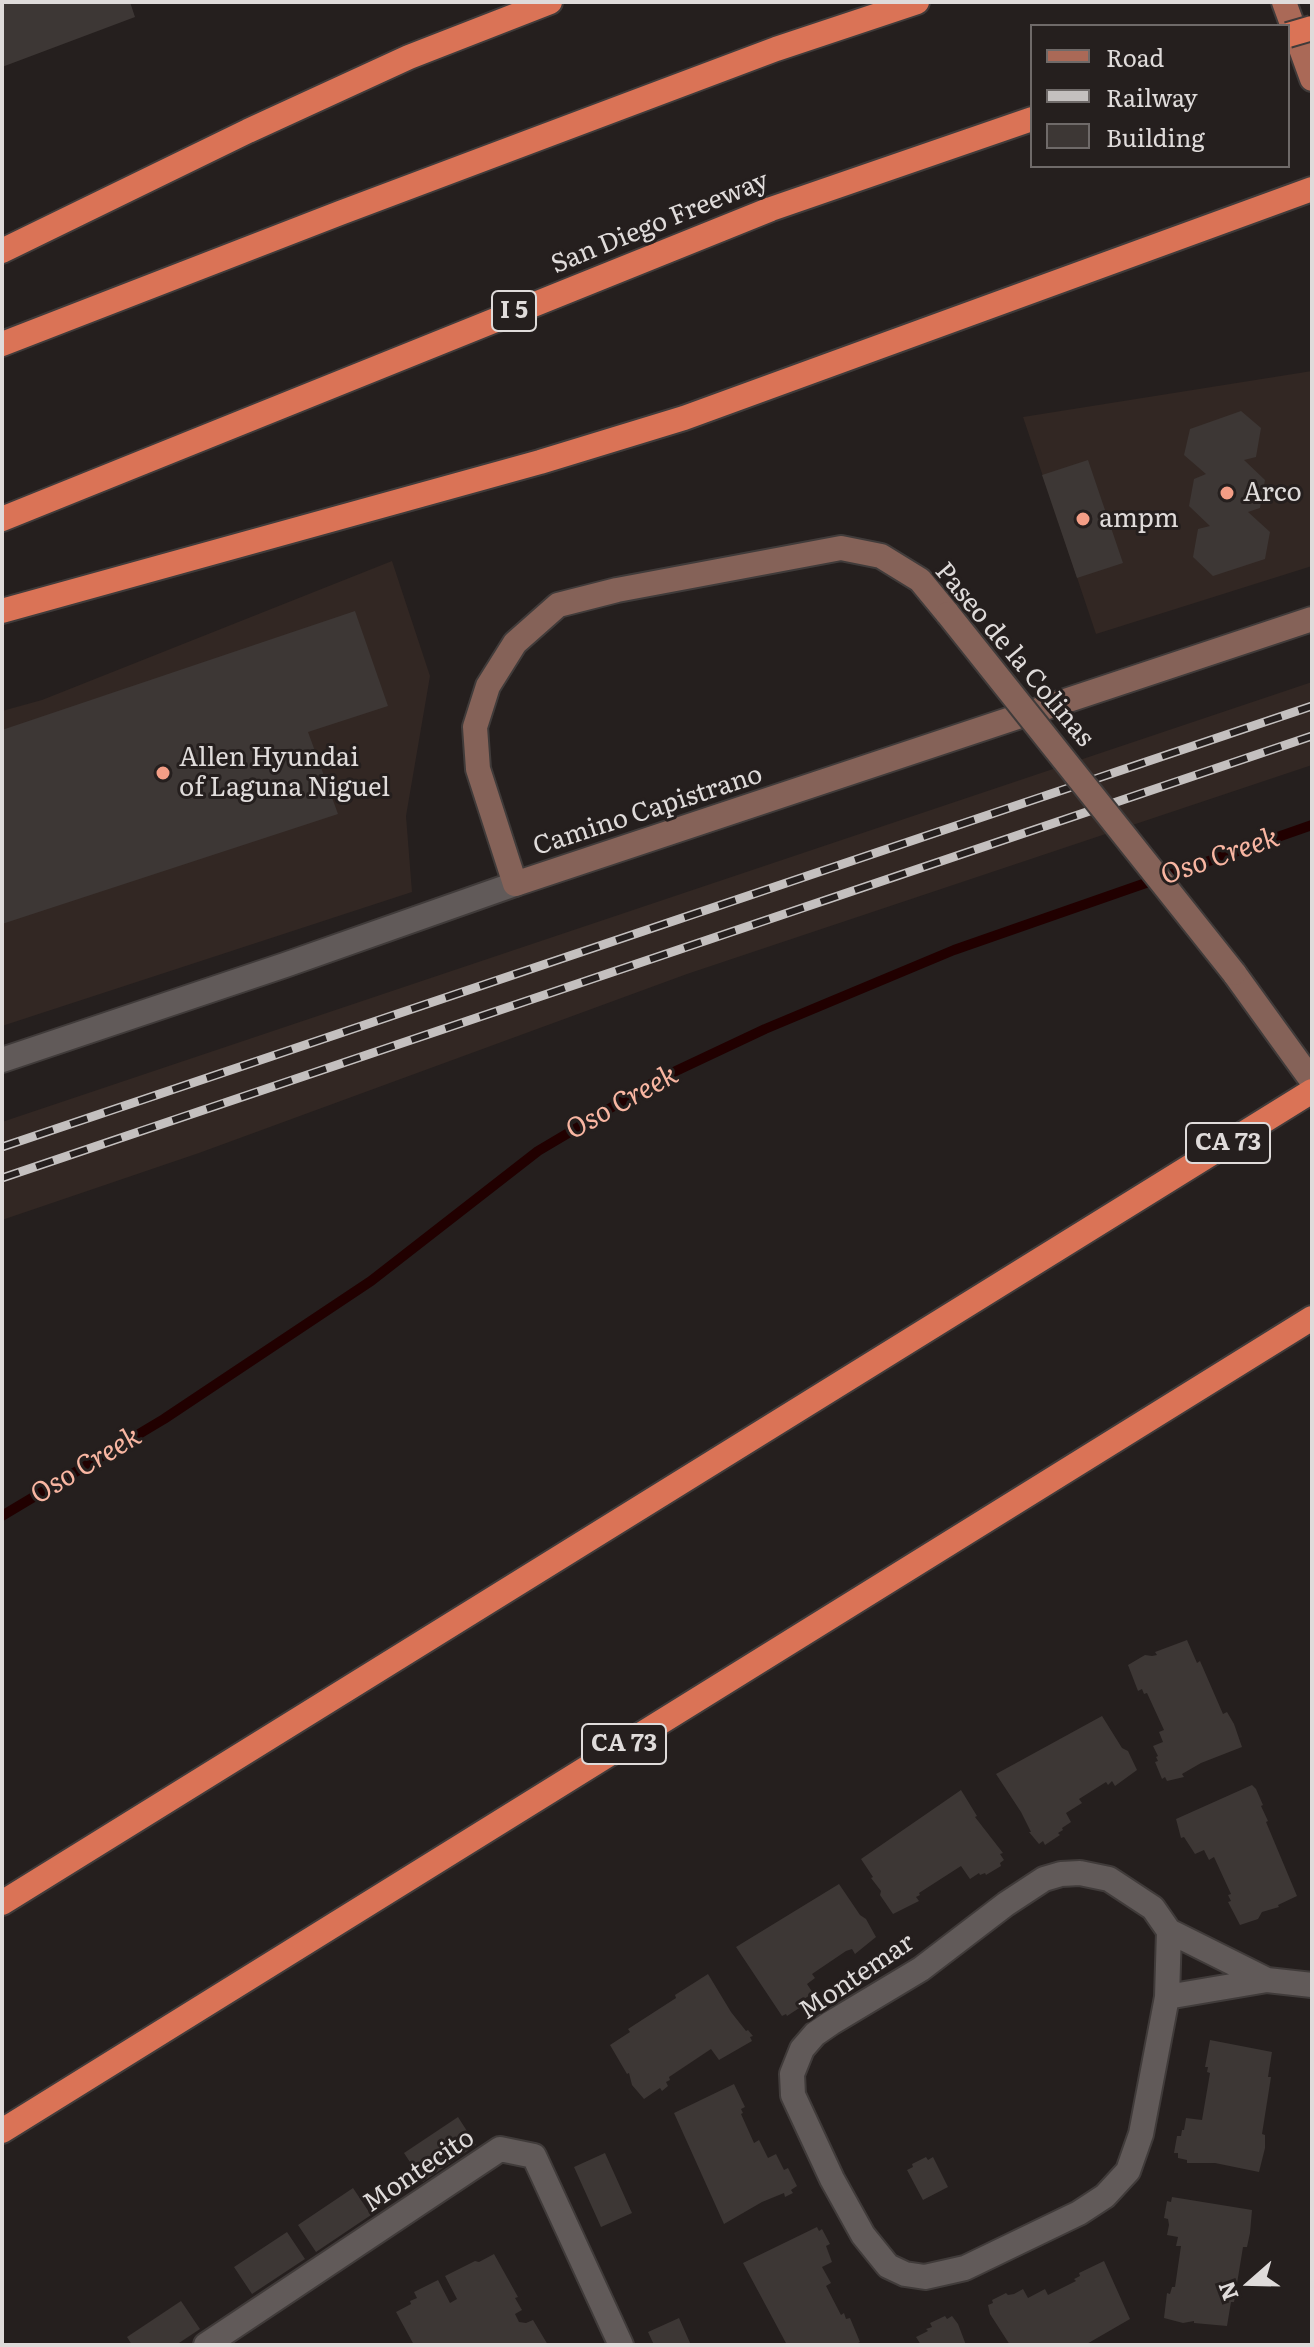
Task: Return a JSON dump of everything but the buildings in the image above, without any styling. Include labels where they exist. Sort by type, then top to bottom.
[{"type":"highway","points":[[2,251],[248,131],[409,57],[550,2]]},
{"type":"highway","points":[[2,344],[776,49],[917,2]]},
{"type":"highway","points":[[1290,34],[1312,28]]},
{"type":"highway","name":"San Diego Freeway","points":[[2,519],[771,209],[1030,120]]},
{"type":"highway","points":[[2,611],[524,466],[684,418],[1312,189]]},
{"type":"highway","name":"CA 73","points":[[2,1903],[1312,1091]]},
{"type":"highway","name":"CA 73","points":[[2,2131],[1312,1318]]},
{"type":"main road","points":[[1284,2],[1312,79]]},
{"type":"main road","name":"Paseo de la Colinas","points":[[515,884],[478,769],[475,727],[488,686],[515,643],[558,605],[617,590],[841,548],[881,556],[920,580],[948,614],[1234,973],[1312,1081]]},
{"type":"main road","name":"Camino Capistrano","points":[[515,884],[1312,619]]},
{"type":"street","name":"Camino Capistrano","points":[[2,1060],[515,884]]},
{"type":"street","name":"Montemar","points":[[1080,1873],[1109,1879],[1153,1908],[1169,1931],[1167,1997],[1141,2134],[1128,2171],[1105,2196],[1041,2233],[965,2268],[946,2273],[925,2277],[905,2274],[888,2266],[875,2254],[832,2179],[793,2095],[792,2074],[796,2062],[815,2034],[921,1969],[1044,1879],[1061,1874],[1080,1873]]},
{"type":"street","points":[[1169,1931],[1267,1980]]},
{"type":"street","points":[[1167,1997],[1267,1980],[1312,1985]]},
{"type":"street","name":"Montecito","points":[[206,2345],[500,2149],[534,2156],[621,2345]]},
{"type":"shaded area","points":[[1312,371],[1312,566],[1096,634],[1023,417]]},
{"type":"shaded area","points":[[392,561],[430,676],[406,816],[412,892],[2,1026],[2,711],[42,700]]},
{"type":"shaded area","points":[[1312,682],[1312,765],[687,974],[199,1153],[2,1220],[2,1122]]},
{"type":"waterway","name":"Oso Creek","points":[[2,1516],[164,1419],[371,1281],[538,1151],[661,1078],[765,1029],[954,950],[1312,825]]},
{"type":"railway","points":[[2,1147],[1312,706]]},
{"type":"railway","points":[[2,1178],[1312,736]]},
{"type":"place","name":"Arco","points":[[1227,493]]},
{"type":"place","name":"ampm","points":[[1083,519]]},
{"type":"place","name":"Allen Hyundai of Laguna Niguel","points":[[163,773]]}]
